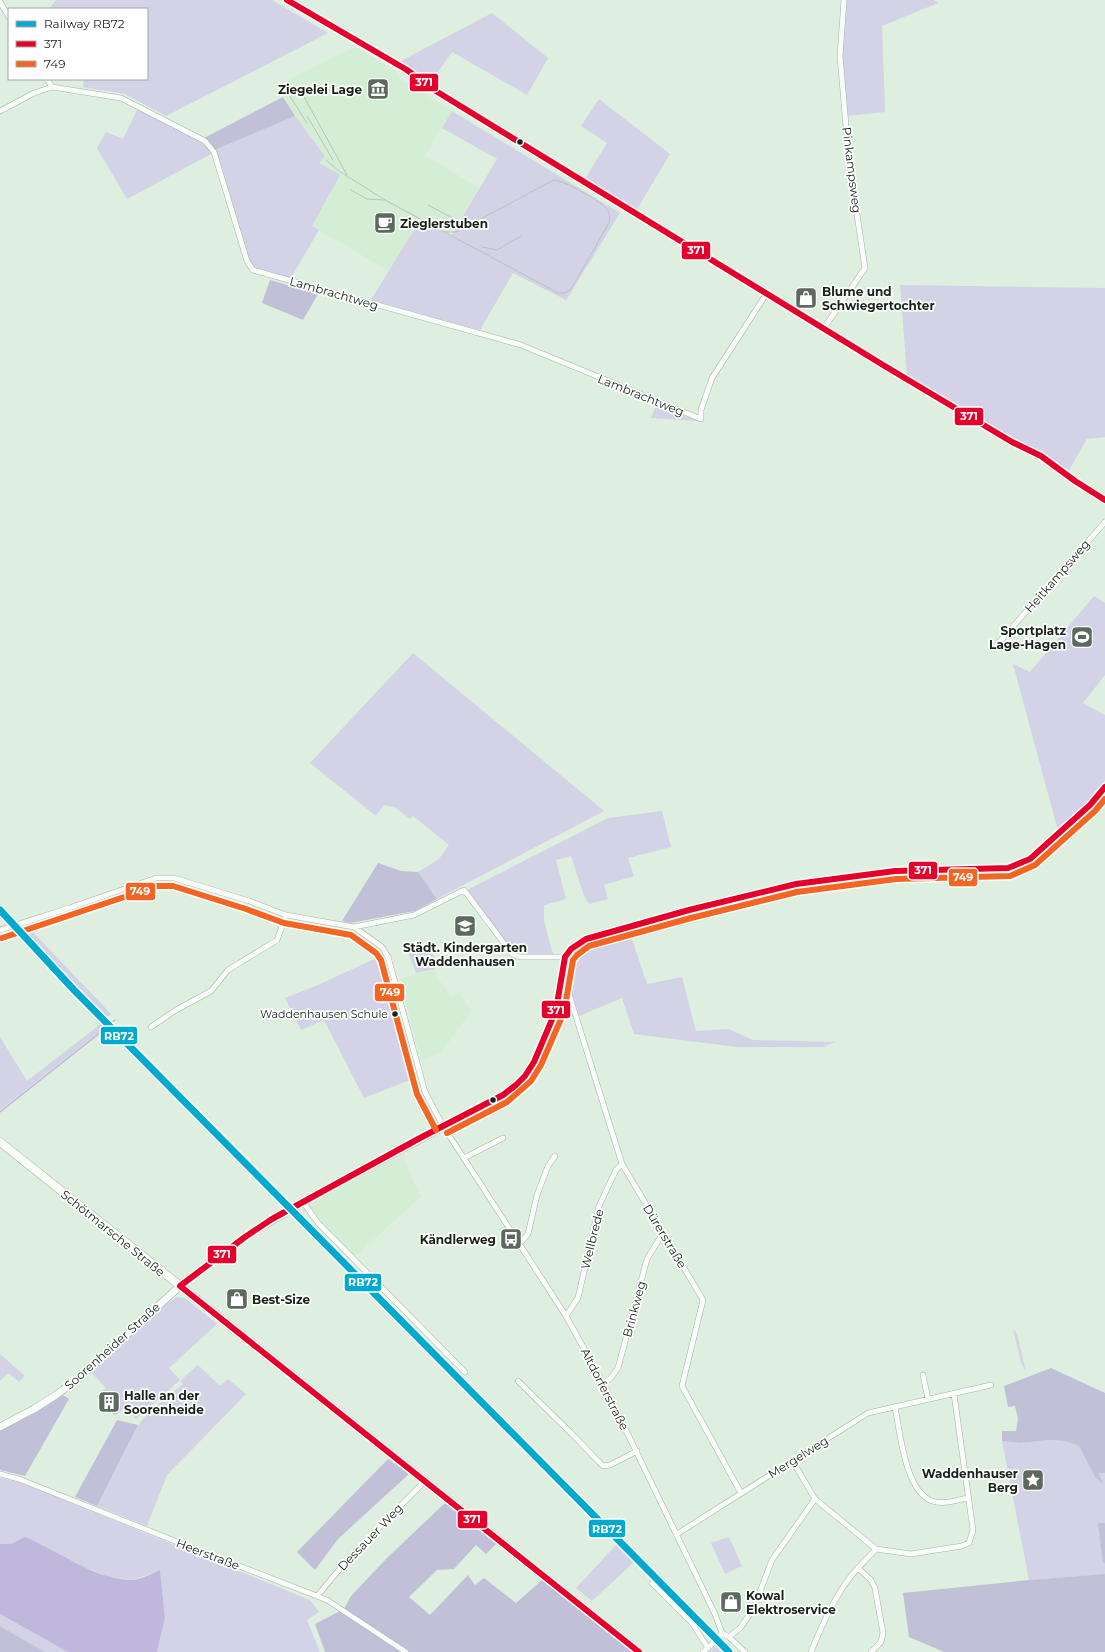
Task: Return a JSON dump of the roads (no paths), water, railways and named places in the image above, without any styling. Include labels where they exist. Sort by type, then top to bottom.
[{"type":"main road","points":[[287,0],[407,70],[431,88],[1012,442],[1041,456],[1105,500]]},
{"type":"main road","points":[[565,957],[571,949],[586,939],[689,910],[796,884],[895,871],[1008,868],[1030,859],[1090,805],[1105,787]]},
{"type":"main road","name":"Soorenheider Straße","points":[[0,1427],[34,1409],[79,1378],[180,1286],[245,1237],[303,1202],[503,1095],[525,1076],[534,1062],[556,1010],[565,957]]},
{"type":"main road","name":"Schötmarsche Straße","points":[[0,1142],[639,1652]]},
{"type":"street","name":"Pinkampsweg","points":[[824,328],[865,268],[849,161],[840,56],[844,0]]},
{"type":"street","points":[[0,2],[8,15]]},
{"type":"street","points":[[48,80],[52,87]]},
{"type":"street","name":"Lambrachtweg","points":[[0,111],[34,93],[52,87],[122,98],[205,141],[214,152],[246,261],[253,270],[521,345],[700,419],[701,410],[712,378],[767,293]]},
{"type":"street","name":"Heitkampsweg","points":[[994,648],[1105,522]]},
{"type":"street","name":"Altdorferstraße","points":[[0,930],[156,878],[164,877],[174,878],[249,901],[286,915],[354,927],[382,947],[388,956],[425,1092],[443,1126],[566,1316],[603,1383],[677,1534],[715,1614],[722,1633]]},
{"type":"street","points":[[354,927],[414,915],[464,890],[512,954],[520,957],[565,957]]},
{"type":"street","points":[[151,1027],[176,1010],[210,991],[228,970],[277,940],[286,915]]},
{"type":"street","name":"Dürerstraße","points":[[562,972],[622,1164],[703,1300],[682,1386],[741,1493]]},
{"type":"street","points":[[464,1158],[503,1138]]},
{"type":"street","points":[[519,1244],[528,1234],[537,1194],[548,1166],[555,1156]]},
{"type":"street","name":"Wellbrede","points":[[566,1316],[578,1298],[599,1206],[616,1170],[622,1164]]},
{"type":"street","points":[[303,1202],[318,1223],[465,1372]]},
{"type":"street","name":"Brinkweg","points":[[603,1383],[610,1379],[618,1368],[647,1258],[663,1233]]},
{"type":"street","points":[[923,1375],[928,1399]]},
{"type":"street","points":[[518,1381],[603,1466],[610,1465],[637,1451]]},
{"type":"street","name":"Mergelweg","points":[[677,1534],[868,1413],[992,1385]]},
{"type":"street","points":[[792,1460],[815,1499],[876,1549],[911,1554],[962,1546],[969,1543],[973,1530],[954,1394]]},
{"type":"street","points":[[895,1407],[909,1474],[921,1494],[931,1500],[944,1503],[968,1498]]},
{"type":"street","name":"Heerstraße","points":[[0,1474],[20,1479],[327,1600],[406,1652]]},
{"type":"street","name":"Dessauer Weg","points":[[317,1596],[349,1558],[425,1481]]},
{"type":"street","points":[[729,1637],[743,1624],[753,1610],[772,1560],[815,1499]]},
{"type":"street","points":[[811,1652],[832,1605],[850,1578],[876,1549]]},
{"type":"street","points":[[859,1569],[871,1580],[875,1588],[883,1633],[881,1642],[871,1652]]},
{"type":"street","points":[[652,1583],[692,1623],[708,1648]]},
{"type":"street","points":[[703,1652],[720,1637],[722,1633],[729,1637],[745,1652]]},
{"type":"waterway","points":[[111,1023],[115,1020]]},
{"type":"waterway","points":[[0,1112],[106,1028]]},
{"type":"tram line","points":[[302,93],[347,175]]},
{"type":"tram line","points":[[289,95],[307,123]]},
{"type":"tram line","points":[[307,116],[333,160]]},
{"type":"tram line","points":[[326,160],[339,171],[385,200],[558,293],[565,293],[571,289],[610,219],[606,208],[597,201],[573,187],[554,180],[456,232],[445,232]]},
{"type":"tram line","points":[[351,190],[367,199],[383,200]]},
{"type":"tram line","points":[[428,205],[462,223],[472,222]]},
{"type":"tram line","points":[[482,247],[497,250],[521,236]]},
{"type":"rail line","name":"RB72","points":[[0,910],[74,990],[729,1652]]},
{"type":"place","name":"Ziegelei Lage","points":[[378,89]]},
{"type":"place","name":"Zieglerstuben","points":[[385,223]]},
{"type":"place","name":"Blume und Schwiegertochter","points":[[806,298]]},
{"type":"place","name":"Sportplatz Lage-Hagen","points":[[1082,637]]},
{"type":"place","name":"Städt. Kindergarten Waddenhausen","points":[[465,926]]},
{"type":"place","name":"Waddenhausen Schule","points":[[395,1014]]},
{"type":"place","name":"Kändlerweg","points":[[511,1239]]},
{"type":"place","name":"Best-Size","points":[[237,1299]]},
{"type":"place","name":"Halle an der Soorenheide","points":[[109,1402]]},
{"type":"place","name":"Waddenhauser Berg","points":[[1033,1480]]},
{"type":"place","name":"Kowal Elektroservice","points":[[731,1602]]}]
